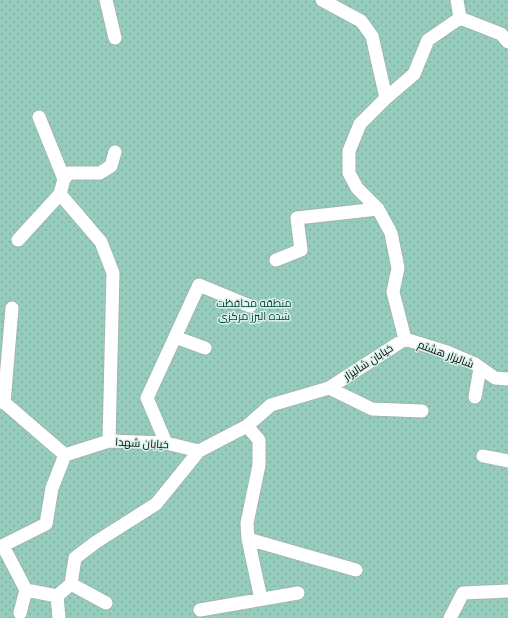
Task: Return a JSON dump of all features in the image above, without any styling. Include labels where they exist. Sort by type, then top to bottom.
[{"type":"street","points":[[106,0],[115,38]]},
{"type":"street","points":[[322,0],[361,21],[372,36],[386,98]]},
{"type":"street","points":[[457,0],[460,18],[501,34],[508,42]]},
{"type":"street","name":"خیابان شالیزار","points":[[71,584],[75,558],[96,542],[156,504],[199,451],[247,426],[272,405],[329,388],[405,338],[393,292],[398,268],[391,233],[378,209],[357,188],[349,174],[349,151],[360,124],[386,98],[414,74],[428,40],[460,18]]},
{"type":"street","points":[[39,117],[64,180]]},
{"type":"street","points":[[18,240],[60,194],[64,180],[69,173],[100,173],[111,166],[115,152]]},
{"type":"street","points":[[60,194],[101,242],[113,273],[109,441]]},
{"type":"street","points":[[276,260],[301,250],[297,218],[378,209]]},
{"type":"street","points":[[166,443],[148,398],[199,285],[250,306]]},
{"type":"street","points":[[12,308],[2,401],[66,455],[52,488],[46,524],[2,546],[26,590],[20,613]]},
{"type":"street","points":[[175,337],[206,348]]},
{"type":"street","name":"شالیزار هشتم","points":[[405,338],[447,352],[475,364],[495,378],[508,379]]},
{"type":"street","points":[[475,397],[480,368]]},
{"type":"street","points":[[329,388],[372,408],[422,411]]},
{"type":"street","points":[[247,426],[259,440],[259,465],[247,523],[248,539],[261,599]]},
{"type":"street","name":"خیابان شهدا","points":[[66,455],[109,441],[166,443],[199,451]]},
{"type":"street","points":[[483,456],[508,461]]},
{"type":"street","points":[[248,539],[356,570]]},
{"type":"street","points":[[57,596],[71,584],[106,603]]},
{"type":"street","points":[[26,590],[57,596]]},
{"type":"street","points":[[450,618],[463,593],[508,591]]},
{"type":"street","points":[[200,610],[298,593]]},
{"type":"street","points":[[57,596],[59,618]]},
{"type":"green space","name":"منطقه محافظت شده البرز مرکزی","points":[[0,0],[508,0],[508,618],[0,618]]}]
